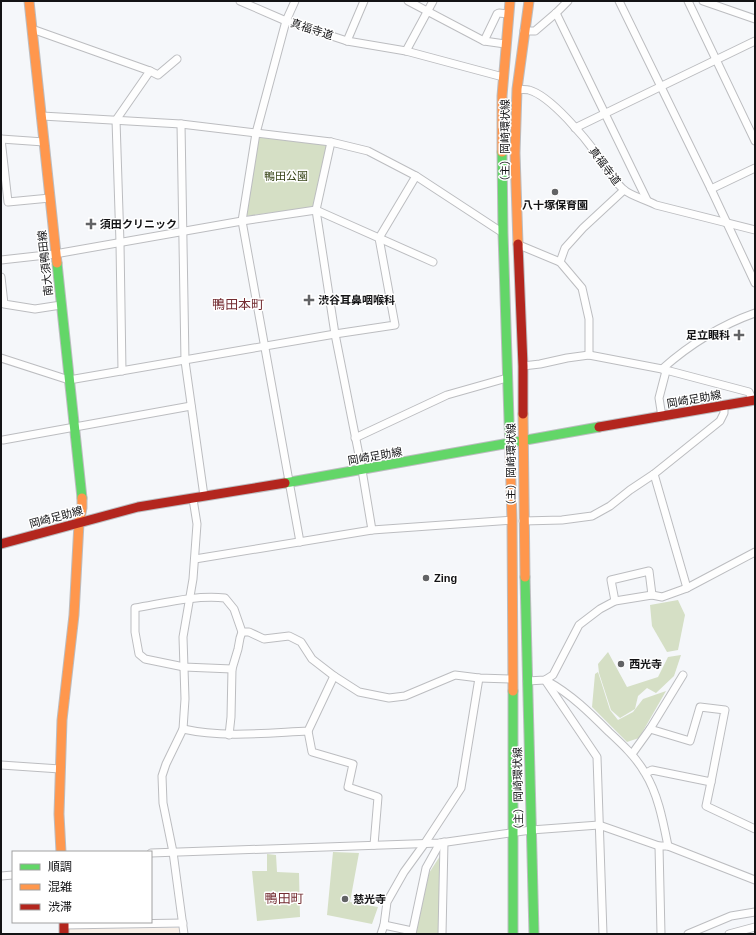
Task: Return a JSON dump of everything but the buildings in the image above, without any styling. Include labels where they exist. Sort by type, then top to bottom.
[{"type":"main road","name":"南大須鴨田線","points":[[29,1],[82,495],[74,615],[62,720],[59,814],[61,851]]},
{"type":"main road","name":"（主）岡崎環状線","points":[[510,1],[502,78],[503,233],[508,443],[512,520],[513,934]]},
{"type":"main road","name":"（主）岡崎環状線","points":[[529,1],[517,89],[515,154],[523,366],[523,521],[534,934]]},
{"type":"main road","name":"岡崎足助線","points":[[1,544],[138,507],[362,470],[754,400]]},
{"type":"street","name":"真福寺道","points":[[240,1],[286,21],[347,41],[406,51],[502,78]]},
{"type":"street","points":[[295,1],[286,21],[256,133],[242,220],[300,542]]},
{"type":"street","points":[[347,41],[364,1]]},
{"type":"street","points":[[408,1],[484,41],[505,44]]},
{"type":"street","points":[[406,51],[433,1]]},
{"type":"street","points":[[524,31],[535,31],[568,1]]},
{"type":"street","points":[[618,1],[711,189],[755,283]]},
{"type":"street","points":[[688,1],[755,141]]},
{"type":"street","points":[[703,1],[755,19]]},
{"type":"street","points":[[556,13],[647,200]]},
{"type":"street","points":[[484,41],[497,14],[508,14]]},
{"type":"street","points":[[32,29],[158,75],[177,59]]},
{"type":"street","points":[[575,128],[755,41]]},
{"type":"street","points":[[122,371],[116,120],[150,71]]},
{"type":"street","name":"真福寺道","points":[[517,89],[530,90],[541,96],[563,113],[599,156],[614,179],[624,190],[656,205],[755,230]]},
{"type":"street","points":[[42,116],[181,124],[331,142],[368,150],[416,176],[503,233]]},
{"type":"street","points":[[181,124],[185,361],[190,406],[204,496]]},
{"type":"street","points":[[44,142],[1,139],[8,202],[50,198]]},
{"type":"street","points":[[331,142],[316,210],[335,334],[362,470],[372,530]]},
{"type":"street","points":[[711,189],[755,168]]},
{"type":"street","points":[[1,358],[69,380],[395,325],[379,238],[416,176]]},
{"type":"street","points":[[560,262],[565,248],[583,228],[624,190]]},
{"type":"street","points":[[1,260],[55,254],[242,220],[316,210],[433,262]]},
{"type":"street","points":[[519,245],[560,262],[582,288],[589,319],[589,355]]},
{"type":"street","points":[[1,277],[4,304],[35,309],[61,305]]},
{"type":"street","points":[[662,417],[660,398],[664,370],[690,346],[702,338],[739,319],[755,313]]},
{"type":"street","points":[[523,366],[589,355],[664,370],[749,392],[754,400]]},
{"type":"street","points":[[355,438],[447,396],[507,378]]},
{"type":"street","points":[[3,440],[190,406]]},
{"type":"street","points":[[523,521],[562,520],[592,516],[610,506],[654,474],[720,420],[724,413],[724,406]]},
{"type":"street","points":[[654,474],[687,588]]},
{"type":"street","points":[[184,934],[173,852],[163,803],[162,776],[166,764],[183,730],[185,699],[183,637],[193,579],[197,524],[193,499]]},
{"type":"street","points":[[195,559],[372,530],[512,520]]},
{"type":"street","points":[[527,681],[545,680],[553,675],[579,625],[600,609],[615,601],[652,595],[662,596],[687,588],[755,552]]},
{"type":"street","points":[[615,601],[610,580],[649,571],[652,595]]},
{"type":"street","points":[[229,735],[232,669],[242,632],[234,609],[225,598],[214,597],[190,598],[135,608],[135,632],[139,654],[146,659],[184,667],[232,669]]},
{"type":"street","points":[[242,632],[249,632],[264,639],[289,636],[301,642],[312,659],[334,676],[359,692],[389,698],[404,696],[455,675],[479,678],[513,679]]},
{"type":"street","points":[[632,754],[650,729],[683,675]]},
{"type":"street","points":[[334,676],[308,731],[312,752],[353,764],[348,787],[378,797],[374,845]]},
{"type":"street","points":[[381,934],[384,925],[387,902],[404,872],[461,788],[479,678]]},
{"type":"street","points":[[545,680],[584,708],[632,754],[646,773],[656,798],[664,824],[668,846]]},
{"type":"street","points":[[545,680],[597,757],[603,934]]},
{"type":"street","points":[[650,729],[690,741],[700,707],[725,710],[706,806],[755,829]]},
{"type":"street","points":[[183,730],[229,735],[308,731]]},
{"type":"street","points":[[1,766],[60,769]]},
{"type":"street","points":[[646,773],[652,770],[711,782]]},
{"type":"street","points":[[152,853],[442,843],[512,832],[600,825],[659,846],[668,846],[755,880]]},
{"type":"street","points":[[384,925],[412,932],[426,868],[442,843]]},
{"type":"street","points":[[442,843],[442,934]]},
{"type":"street","points":[[659,846],[661,934]]},
{"type":"street","points":[[1,876],[12,875]]},
{"type":"street","points":[[688,934],[731,916],[755,912]]},
{"type":"street","points":[[64,927],[183,923]]},
{"type":"street","points":[[729,934],[755,927]]},
{"type":"shaded area","points":[[179,928],[179,934],[68,934],[68,929]]},
{"type":"green space","name":"鴨田公園","points":[[258,135],[327,145],[314,207],[246,216]]},
{"type":"green space","points":[[678,600],[685,615],[678,650],[667,652],[652,626],[650,605]]},
{"type":"green space","points":[[608,652],[627,687],[658,677],[668,657],[681,655],[674,676],[656,693],[647,688],[638,696],[635,709],[620,718],[611,710],[599,673],[598,664]]},
{"type":"green space","points":[[598,672],[610,710],[618,720],[633,712],[643,699],[666,691],[639,738],[627,742],[592,707],[595,674]]},
{"type":"green space","points":[[333,852],[359,853],[350,902],[378,907],[372,924],[327,915]]},
{"type":"green space","points":[[442,853],[440,934],[416,934],[429,873]]},
{"type":"green space","points":[[267,854],[276,855],[277,872],[299,873],[300,917],[257,921],[252,871],[267,871]]},
{"type":"traffic: fast","points":[[502,152],[510,451]]},
{"type":"traffic: fast","points":[[57,263],[82,498]]},
{"type":"traffic: fast","points":[[285,483],[599,427]]},
{"type":"traffic: fast","points":[[525,577],[534,934]]},
{"type":"traffic: fast","points":[[513,691],[513,934]]},
{"type":"traffic: slow","points":[[29,1],[57,263]]},
{"type":"traffic: slow","points":[[502,152],[502,96],[510,1]]},
{"type":"traffic: slow","points":[[518,244],[515,153],[517,89],[529,1]]},
{"type":"traffic: slow","points":[[523,414],[525,577]]},
{"type":"traffic: slow","points":[[510,451],[513,691]]},
{"type":"traffic: slow","points":[[61,851],[59,814],[62,720],[74,615],[79,523],[82,498]]},
{"type":"traffic: jam","points":[[518,244],[523,366],[523,414]]},
{"type":"traffic: jam","points":[[599,427],[755,400]]},
{"type":"traffic: jam","points":[[1,544],[138,507],[285,483]]},
{"type":"traffic: jam","points":[[64,923],[64,934]]},
{"type":"place","name":"八十塚保育園","points":[[555,192]]},
{"type":"place","name":"須田クリニック","points":[[91,224]]},
{"type":"place","name":"渋谷耳鼻咽喉科","points":[[309,300]]},
{"type":"place","name":"足立眼科","points":[[739,335]]},
{"type":"place","name":"Zing","points":[[426,578]]},
{"type":"place","name":"西光寺","points":[[621,664]]},
{"type":"place","name":"慈光寺","points":[[345,899]]},
{"type":"district","name":"鴨田本町","points":[[238,304]]},
{"type":"district","name":"鴨田町","points":[[284,898]]}]
